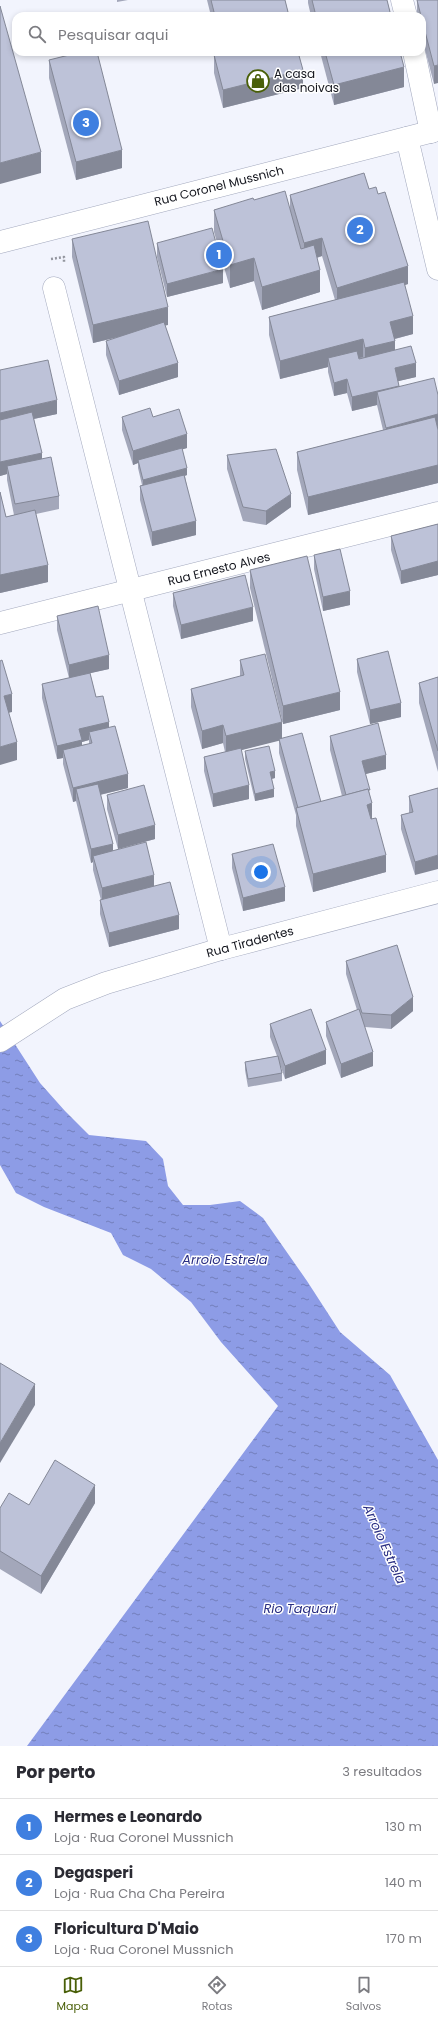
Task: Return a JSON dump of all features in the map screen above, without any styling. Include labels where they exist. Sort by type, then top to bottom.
[{"type":"street","points":[[402,0],[405,12]]},
{"type":"street","points":[[415,56],[435,131]]},
{"type":"street","name":"Rua Coronel Mussnich","points":[[0,242],[435,131]]},
{"type":"street","points":[[407,138],[438,269]]},
{"type":"street","points":[[54,288],[220,949]]},
{"type":"street","name":"Rua Ernesto Alves","points":[[0,623],[438,513]]},
{"type":"street","name":"Rua Tiradentes","points":[[0,1041],[65,999],[106,983],[220,949],[438,892]]},
{"type":"water","name":"Rio Taquari","points":[[0,1021],[40,1083],[89,1135],[146,1141],[163,1159],[168,1186],[183,1205],[210,1205],[240,1201],[263,1218],[340,1332],[390,1375],[438,1460],[438,1746],[27,1746],[278,1406],[221,1342],[191,1302],[151,1269],[123,1255],[111,1233],[44,1207],[16,1193],[0,1165]]},
{"type":"building","points":[[211,0],[285,0],[288,12],[214,12]]},
{"type":"building","points":[[312,0],[387,0],[390,12],[315,12]]},
{"type":"building","points":[[417,0],[438,0],[438,65],[434,66],[426,35],[426,12],[420,12]]},
{"type":"building","points":[[0,6],[12,49],[12,56],[14,56],[41,152],[0,163]]},
{"type":"building","points":[[65,56],[98,56],[122,150],[76,162],[49,60]]},
{"type":"building","points":[[214,56],[299,56],[303,70],[223,90]]},
{"type":"building","points":[[326,56],[401,56],[404,67],[334,85]]},
{"type":"building","points":[[364,173],[369,189],[376,187],[378,194],[385,192],[408,266],[337,288],[322,238],[304,243],[290,195]]},
{"type":"building","points":[[285,191],[301,249],[314,245],[320,270],[262,287],[254,258],[230,265],[214,210],[253,198],[254,200]]},
{"type":"building","points":[[148,221],[168,307],[93,325],[72,239]]},
{"type":"building","points":[[212,228],[223,269],[167,284],[157,243]]},
{"type":"building","points":[[404,282],[413,316],[390,322],[395,341],[365,348],[363,339],[280,361],[269,317]]},
{"type":"building","points":[[164,322],[178,363],[119,381],[106,341]]},
{"type":"building","points":[[411,346],[416,363],[395,368],[399,386],[352,397],[347,379],[334,383],[328,358],[357,351],[359,359]]},
{"type":"building","points":[[48,360],[57,400],[0,413],[0,370]]},
{"type":"building","points":[[434,378],[438,395],[438,414],[386,428],[377,392]]},
{"type":"building","points":[[150,408],[153,417],[179,409],[187,434],[133,451],[122,417]]},
{"type":"building","points":[[32,412],[42,453],[0,462],[0,420]]},
{"type":"building","points":[[435,417],[438,430],[438,465],[308,497],[297,452]]},
{"type":"building","points":[[182,448],[187,468],[143,480],[138,460]]},
{"type":"building","points":[[276,449],[291,494],[266,511],[243,507],[227,455]]},
{"type":"building","points":[[51,457],[59,496],[15,504],[7,466]]},
{"type":"building","points":[[184,475],[196,521],[152,532],[140,486]]},
{"type":"building","points":[[0,492],[6,517],[35,510],[48,565],[0,575]]},
{"type":"building","points":[[438,524],[438,561],[401,571],[391,536]]},
{"type":"building","points":[[340,549],[350,591],[323,597],[314,555]]},
{"type":"building","points":[[307,556],[340,692],[283,706],[250,570]]},
{"type":"building","points":[[245,575],[253,607],[181,625],[173,593]]},
{"type":"building","points":[[98,606],[109,655],[69,665],[57,616]]},
{"type":"building","points":[[388,651],[401,703],[370,710],[357,659]]},
{"type":"building","points":[[265,654],[282,722],[226,736],[223,725],[202,731],[191,689],[244,675],[240,660]]},
{"type":"building","points":[[2,660],[12,694],[4,696],[17,742],[0,747],[0,661]]},
{"type":"building","points":[[90,673],[96,697],[103,696],[109,722],[79,729],[82,740],[57,746],[42,684]]},
{"type":"building","points":[[438,677],[438,751],[419,683]]},
{"type":"building","points":[[378,723],[386,755],[362,761],[370,790],[368,789],[346,795],[330,736]]},
{"type":"building","points":[[115,726],[128,774],[73,788],[63,750],[92,743],[89,732]]},
{"type":"building","points":[[302,733],[321,802],[298,808],[279,739]]},
{"type":"building","points":[[269,746],[275,771],[270,772],[274,789],[255,794],[245,751]]},
{"type":"building","points":[[241,748],[249,785],[213,794],[204,757]]},
{"type":"building","points":[[98,784],[113,844],[91,849],[76,789]]},
{"type":"building","points":[[144,785],[155,825],[118,835],[107,795]]},
{"type":"building","points":[[438,788],[438,855],[415,862],[401,815],[413,812],[409,796]]},
{"type":"building","points":[[368,789],[372,803],[367,805],[371,819],[376,818],[386,855],[313,874],[296,808]]},
{"type":"building","points":[[146,842],[154,875],[102,888],[93,856]]},
{"type":"building","points":[[273,844],[285,887],[243,898],[232,854]]},
{"type":"building","points":[[170,882],[179,915],[109,933],[100,900]]},
{"type":"building","points":[[397,945],[413,997],[391,1015],[362,1013],[346,961]]},
{"type":"building","points":[[311,1009],[326,1050],[285,1066],[270,1024]]},
{"type":"building","points":[[359,1009],[373,1052],[341,1064],[326,1022]]},
{"type":"building","points":[[278,1056],[282,1073],[248,1079],[245,1062]]},
{"type":"building","points":[[0,1363],[35,1384],[0,1443]]},
{"type":"building","points":[[55,1460],[95,1485],[41,1576],[0,1551],[0,1508],[9,1493],[29,1505]]},
{"type":"place","name":"A casa das noivas","points":[[258,81]]},
{"type":"place","name":"Floricultura D'Maio","points":[[86,123]]},
{"type":"place","name":"Degasperi","points":[[360,230]]},
{"type":"place","name":"Hermes e Leonardo","points":[[219,255]]},
{"type":"water label","name":"Arroio Estrela","points":[[225,1259]]},
{"type":"water label","name":"Arroio Estrela","points":[[385,1544]]}]
